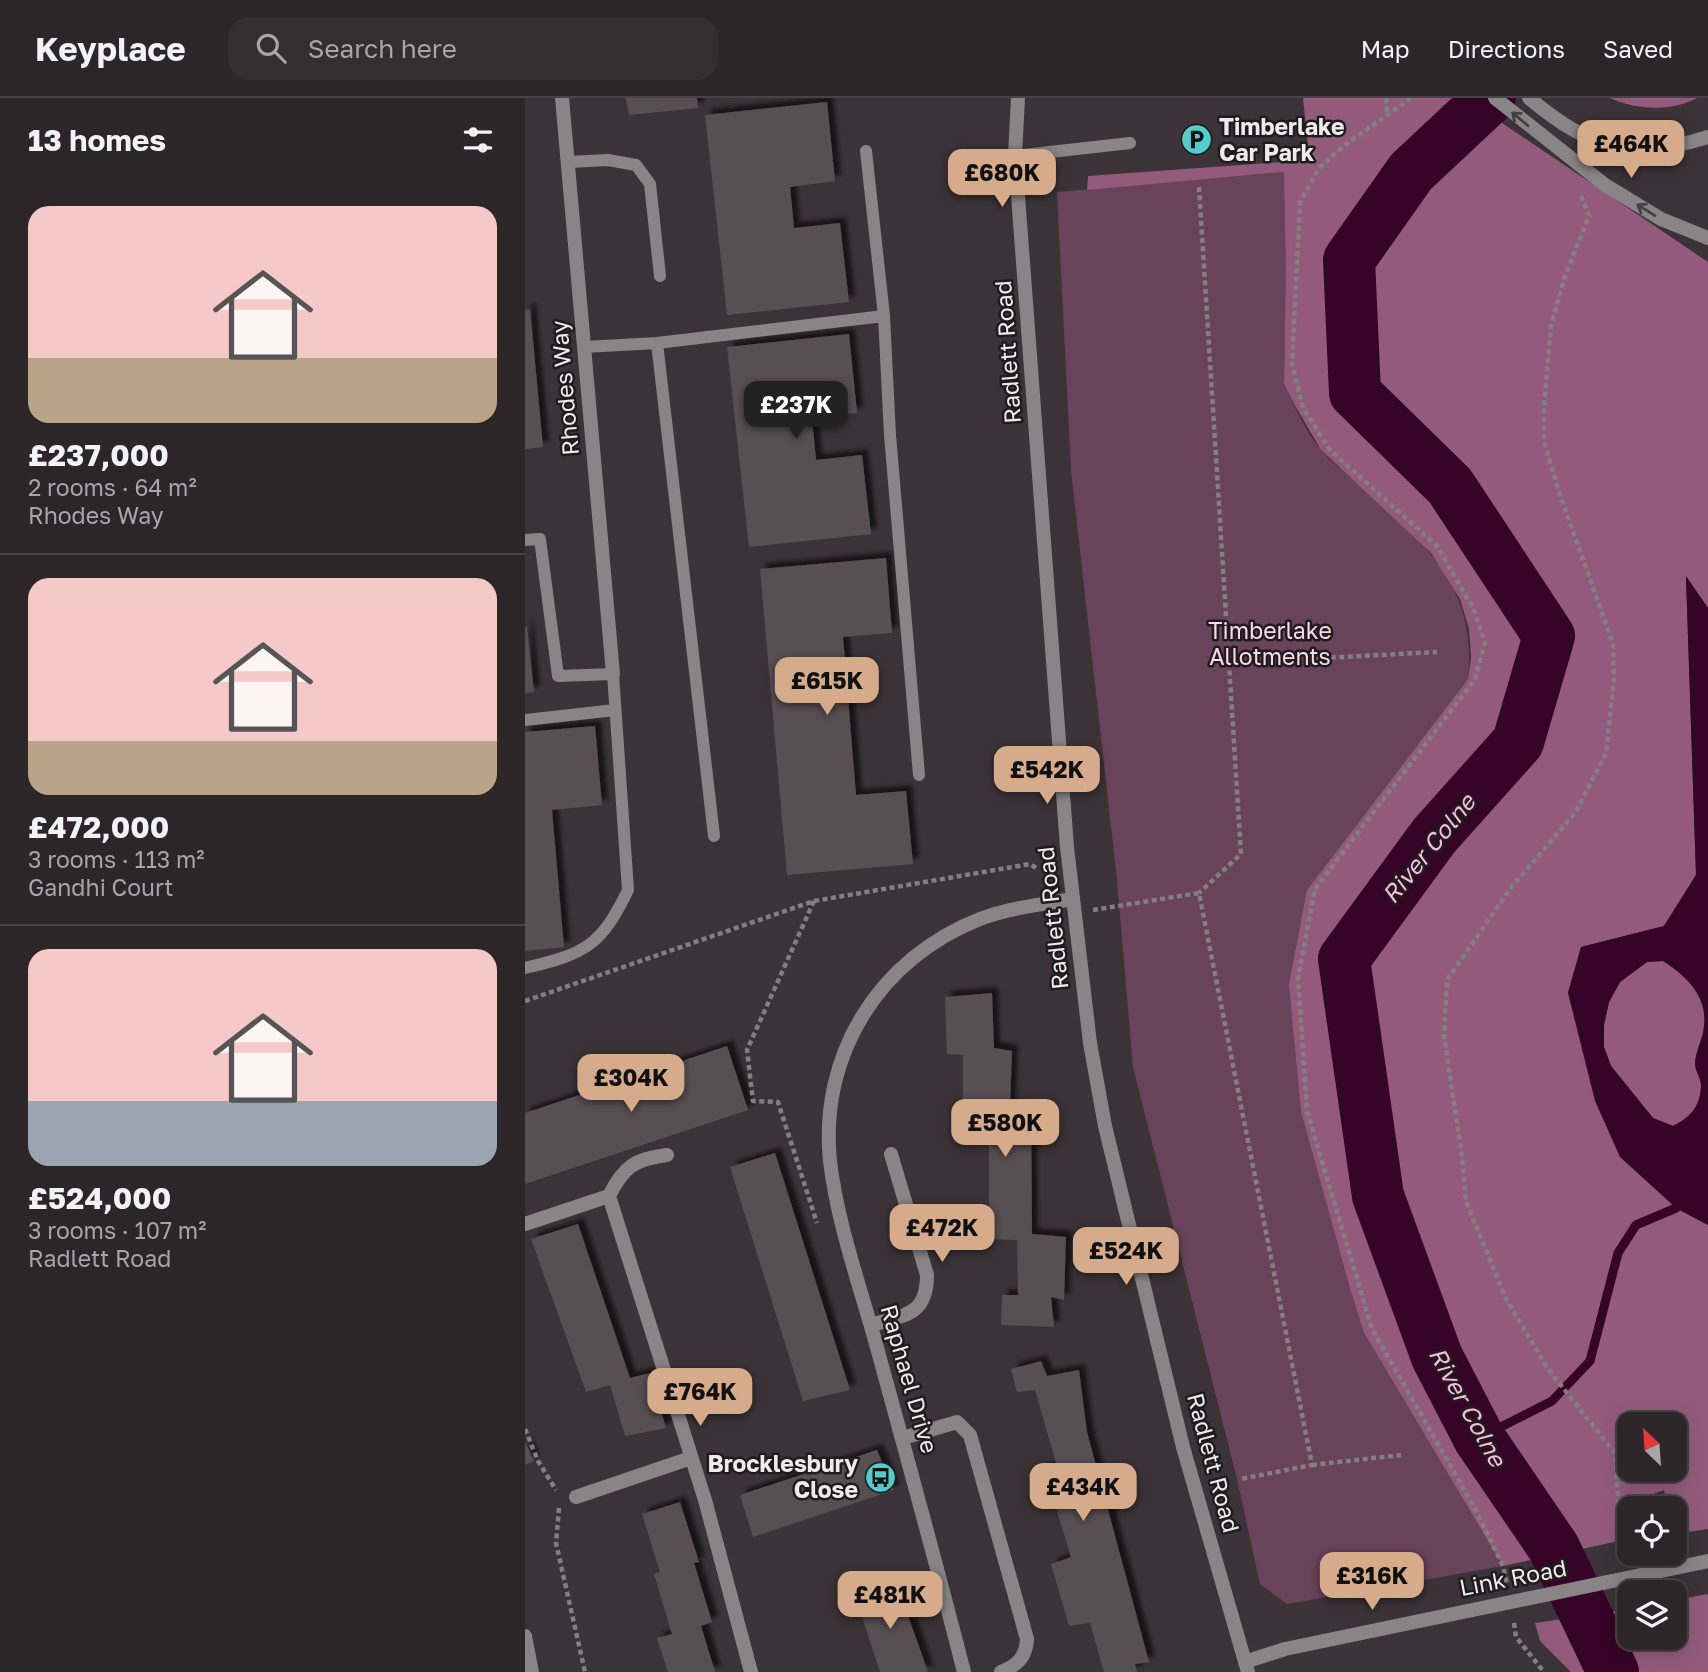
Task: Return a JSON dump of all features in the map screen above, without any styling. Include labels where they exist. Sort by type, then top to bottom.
[{"type":"street","name":"Rhodes Way","points":[[562,98],[613,674]]},
{"type":"street","name":"Radlett Road","points":[[1018,98],[1015,156],[1074,906],[1090,1043],[1111,1150],[1183,1447],[1247,1667]]},
{"type":"street","points":[[1495,98],[1605,185],[1661,219],[1708,238]]},
{"type":"street","points":[[1529,98],[1558,122],[1600,143],[1636,150],[1672,147],[1708,137]]},
{"type":"street","name":"Raphael Drive","points":[[964,1672],[903,1438],[843,1231],[828,1132],[830,1102],[852,1033],[892,977],[908,961],[929,945],[982,918],[1074,906]]},
{"type":"street","points":[[871,1325],[909,1313],[919,1307],[927,1290],[927,1275],[891,1154]]},
{"type":"street","points":[[667,1155],[643,1158],[619,1177],[610,1196],[691,1458],[751,1672]]},
{"type":"street","points":[[525,1224],[610,1196]]},
{"type":"street","points":[[903,1438],[957,1422],[970,1435],[1027,1639],[1027,1651],[1020,1661],[1002,1672]]},
{"type":"street","points":[[576,1497],[691,1458]]},
{"type":"street","name":"Link Road","points":[[1247,1667],[1285,1649],[1708,1561]]},
{"type":"street","points":[[525,1636],[532,1672]]},
{"type":"lane","points":[[1015,156],[1130,143]]},
{"type":"lane","points":[[866,151],[884,316],[891,448],[919,775]]},
{"type":"lane","points":[[568,162],[608,160],[636,165],[650,184],[660,276]]},
{"type":"lane","points":[[584,347],[657,343],[884,316]]},
{"type":"lane","points":[[657,343],[714,836]]},
{"type":"lane","points":[[525,540],[540,539],[558,676],[613,674],[628,890],[613,922],[585,948],[566,958],[525,968]]},
{"type":"lane","points":[[525,720],[615,710]]},
{"type":"path","points":[[1385,98],[1387,115]]},
{"type":"path","points":[[1412,98],[1346,145],[1319,168],[1300,202],[1292,364],[1303,408],[1330,450],[1437,546],[1473,608],[1485,642],[1475,678],[1315,889],[1298,978],[1307,1111],[1372,1329],[1475,1509],[1503,1566],[1507,1585]]},
{"type":"path","points":[[1074,906],[1199,893],[1241,854],[1199,187]]},
{"type":"path","points":[[1577,192],[1584,198],[1589,216],[1564,279],[1551,326],[1543,441],[1613,644],[1614,680],[1607,753],[1575,813],[1510,889],[1447,980],[1444,1036],[1466,1201],[1505,1297],[1548,1369],[1615,1453],[1621,1546],[1629,1578]]},
{"type":"path","points":[[1229,663],[1437,652]]},
{"type":"path","points":[[525,1001],[814,901],[1030,864],[1036,868]]},
{"type":"path","points":[[1199,893],[1312,1465]]},
{"type":"path","points":[[525,1429],[538,1461],[560,1497],[556,1543],[586,1672]]},
{"type":"path","points":[[1241,1479],[1312,1465],[1401,1455]]},
{"type":"path","points":[[1513,1614],[1516,1637],[1544,1672]]},
{"type":"green space","name":"Timberlake Allotments","points":[[1284,172],[1287,242],[1284,384],[1305,427],[1321,450],[1403,525],[1440,567],[1454,590],[1464,616],[1469,645],[1468,679],[1307,890],[1364,1333],[1503,1566],[1287,1604],[1260,1584],[1237,1479],[1133,1067],[1117,880],[1071,470],[1057,192]]},
{"type":"shaded area","points":[[1303,98],[1465,98],[1708,262],[1708,608],[1686,578],[1696,875],[1664,926],[1581,947],[1568,993],[1676,1208],[1708,1225],[1708,1529],[1687,1532],[1687,1496],[1665,1496],[1664,1490],[1648,1496],[1617,1496],[1617,1541],[1503,1566],[1364,1333],[1350,1288],[1301,1111],[1289,984],[1307,890],[1468,679],[1471,657],[1469,629],[1460,599],[1431,553],[1321,450],[1284,384],[1284,172],[1087,190],[1088,176],[1295,161],[1308,147]]},
{"type":"shaded area","points":[[1610,98],[1697,98],[1676,106],[1653,108]]},
{"type":"shaded area","points":[[1686,576],[1708,608],[1708,1225],[1676,1208],[1620,1157],[1595,1101],[1568,993],[1581,947],[1664,926],[1696,875]],"holes":[[[1663,961],[1694,988],[1703,1005],[1704,1015],[1695,1063],[1701,1084],[1699,1099],[1690,1115],[1673,1126],[1653,1118],[1611,1066],[1604,1047],[1604,1025],[1609,1002],[1620,982],[1647,962]]]},
{"type":"shaded area","points":[[1663,961],[1680,973],[1694,988],[1703,1005],[1704,1015],[1695,1063],[1701,1084],[1699,1099],[1690,1115],[1673,1126],[1653,1118],[1611,1066],[1604,1047],[1604,1025],[1609,1002],[1620,982],[1647,962]]},
{"type":"shaded area","points":[[1708,1594],[1708,1672],[1571,1672],[1540,1641],[1535,1623],[1617,1611],[1617,1650],[1687,1650],[1687,1598]]},
{"type":"building","points":[[626,98],[697,98],[698,108],[629,115]]},
{"type":"building","points":[[827,102],[835,181],[790,187],[794,228],[840,223],[849,302],[727,315],[705,115]]},
{"type":"building","points":[[530,309],[543,447],[525,449],[525,310]]},
{"type":"building","points":[[849,334],[857,413],[812,418],[816,460],[862,455],[871,534],[749,547],[727,347]]},
{"type":"building","points":[[886,558],[892,633],[843,637],[856,795],[906,791],[913,864],[787,875],[760,569]]},
{"type":"building","points":[[525,627],[534,692],[525,693]]},
{"type":"building","points":[[595,726],[602,805],[552,810],[564,947],[525,951],[525,732]]},
{"type":"building","points":[[992,993],[994,1048],[1012,1051],[1010,1106],[1031,1108],[1032,1234],[1066,1237],[1064,1300],[1051,1297],[1054,1327],[1001,1325],[1002,1295],[1018,1295],[1017,1240],[991,1239],[989,1145],[968,1145],[963,1111],[963,1055],[947,1054],[945,997]]},
{"type":"building","points":[[727,1046],[748,1110],[525,1184],[525,1113]]},
{"type":"building","points":[[775,1153],[850,1390],[803,1401],[730,1167]]},
{"type":"building","points":[[578,1224],[630,1378],[650,1373],[666,1428],[625,1436],[610,1385],[586,1392],[531,1239]]},
{"type":"building","points":[[1041,1361],[1047,1376],[1079,1370],[1087,1432],[1149,1662],[1135,1664],[1137,1672],[1104,1672],[1090,1623],[1069,1626],[1051,1564],[1071,1557],[1054,1502],[1037,1507],[1028,1474],[1057,1466],[1035,1390],[1017,1392],[1011,1369]]},
{"type":"building","points":[[525,1442],[534,1461],[525,1465]]},
{"type":"building","points":[[877,1450],[894,1490],[753,1537],[740,1495]]},
{"type":"building","points":[[680,1502],[699,1562],[694,1563],[712,1622],[701,1626],[715,1672],[668,1672],[657,1638],[672,1634],[654,1574],[660,1572],[642,1514]]},
{"type":"building","points":[[896,1582],[928,1672],[880,1672],[855,1595]]},
{"type":"waterway","name":"River Colne","points":[[1490,98],[1411,172],[1349,260],[1355,393],[1450,486],[1549,636],[1518,742],[1434,836],[1344,959],[1378,1196],[1437,1357],[1479,1438],[1554,1548],[1613,1672]]},
{"type":"waterway","points":[[1479,1438],[1552,1401],[1590,1361],[1618,1253],[1636,1225],[1676,1208]]},
{"type":"place","name":"Timberlake Car Park","points":[[1196,140]]},
{"type":"place","name":"Brocklesbury Close","points":[[881,1477]]}]
